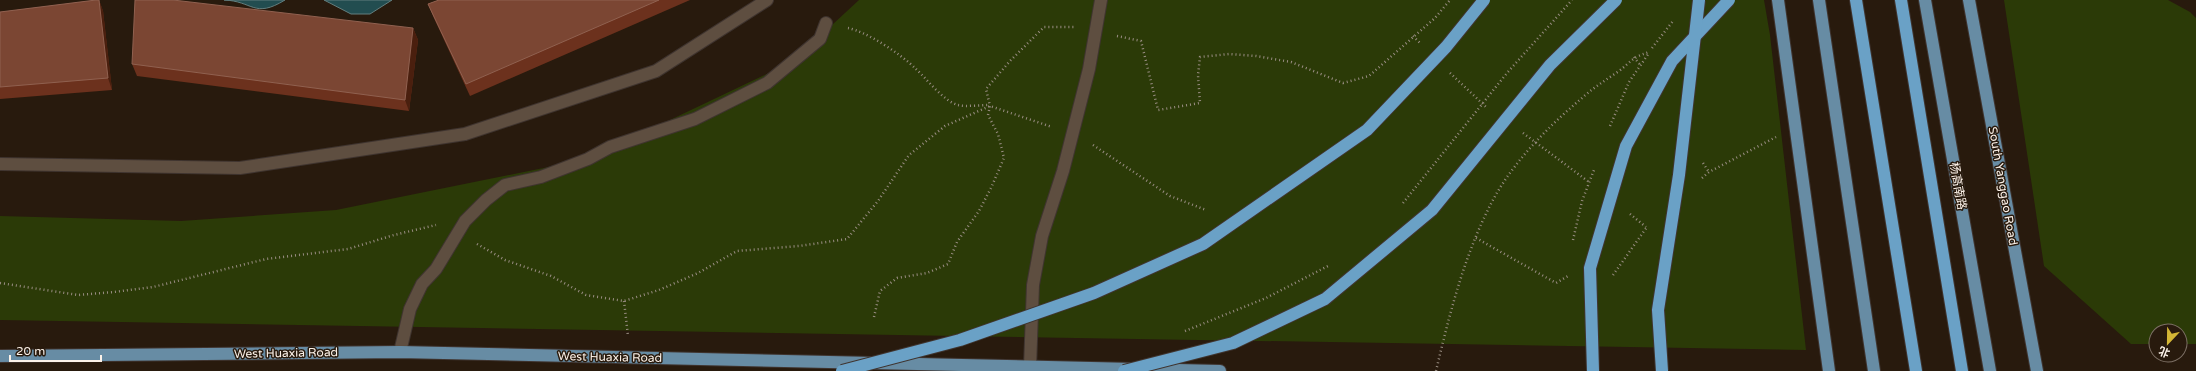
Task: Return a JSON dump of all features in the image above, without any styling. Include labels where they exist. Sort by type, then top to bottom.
[{"type":"highway","points":[[842,371],[960,340],[1094,293],[1203,244],[1367,130],[1446,47],[1484,0]]},
{"type":"highway","points":[[1124,371],[1233,343],[1325,299],[1432,210],[1550,65],[1616,0]]},
{"type":"highway","points":[[1662,371],[1658,310],[1679,174],[1699,0]]},
{"type":"highway","points":[[1593,371],[1590,268],[1626,146],[1672,61],[1729,0]]},
{"type":"highway","points":[[1856,0],[1916,371]]},
{"type":"highway","points":[[1901,0],[1962,371]]},
{"type":"main road","points":[[1778,0],[1829,371]]},
{"type":"main road","points":[[1819,0],[1874,371]]},
{"type":"main road","name":"杨高南路","points":[[1925,0],[1990,371]]},
{"type":"main road","name":"South Yanggao Road","points":[[1969,0],[2037,371]]},
{"type":"main road","name":"West Huaxia Road","points":[[0,356],[400,352],[1220,371]]},
{"type":"street","points":[[0,164],[240,168],[465,134],[656,71],[767,0]]},
{"type":"street","points":[[1030,367],[1033,285],[1040,243],[1063,171],[1089,69],[1101,0]]},
{"type":"street","points":[[400,352],[410,309],[422,284],[436,269],[465,221],[486,200],[505,185],[541,177],[588,159],[610,147],[695,119],[767,83],[820,39],[826,23]]},
{"type":"path","points":[[874,317],[880,291],[897,278],[927,273],[948,264],[957,242],[979,211],[1004,158],[998,134],[988,115],[990,106],[986,89],[1010,61],[1044,27],[1074,27],[1141,41],[1158,110],[1200,102],[1198,75],[1200,57],[1229,54],[1256,56],[1291,62],[1343,83],[1369,76],[1435,18],[1450,0]]},
{"type":"path","points":[[1400,206],[1507,73],[1572,0]]},
{"type":"path","points":[[826,23],[862,31],[915,68],[935,89],[957,105],[990,106],[1072,134],[1109,154],[1170,196],[1206,210]]},
{"type":"path","points":[[1413,36],[1423,47]]},
{"type":"path","points":[[1436,371],[1453,301],[1476,238],[1494,198],[1513,170],[1560,117],[1599,82],[1619,71],[1634,57],[1649,52]]},
{"type":"path","points":[[1445,68],[1482,105],[1488,109]]},
{"type":"path","points":[[0,283],[78,295],[153,287],[266,259],[348,249],[394,235],[441,224],[505,260],[551,276],[586,295],[624,301],[659,290],[698,273],[737,251],[799,246],[847,239],[878,201],[909,155],[945,126],[990,106]]},
{"type":"path","points":[[1519,130],[1537,142]]},
{"type":"path","points":[[1476,238],[1556,283],[1572,274]]},
{"type":"path","points":[[1182,332],[1266,298],[1335,262]]},
{"type":"path","points":[[624,301],[631,358]]},
{"type":"green space","points":[[859,0],[1764,0],[1770,35],[1806,350],[0,320],[0,216],[181,221],[336,210],[588,159],[792,62]]},
{"type":"green space","points":[[2004,0],[2168,0],[2190,12],[2196,18],[2196,344],[2188,344],[2188,323],[2148,323],[2148,344],[2131,344],[2044,266]]},
{"type":"water","points":[[224,0],[285,0],[275,5],[260,9],[234,1]]},
{"type":"water","points":[[324,0],[392,0],[370,14],[351,14]]},
{"type":"building","points":[[99,0],[108,78],[0,87],[0,12]]},
{"type":"building","points":[[135,0],[173,0],[413,28],[405,100],[132,64]]},
{"type":"building","points":[[439,0],[659,0],[466,84],[428,4]]}]
